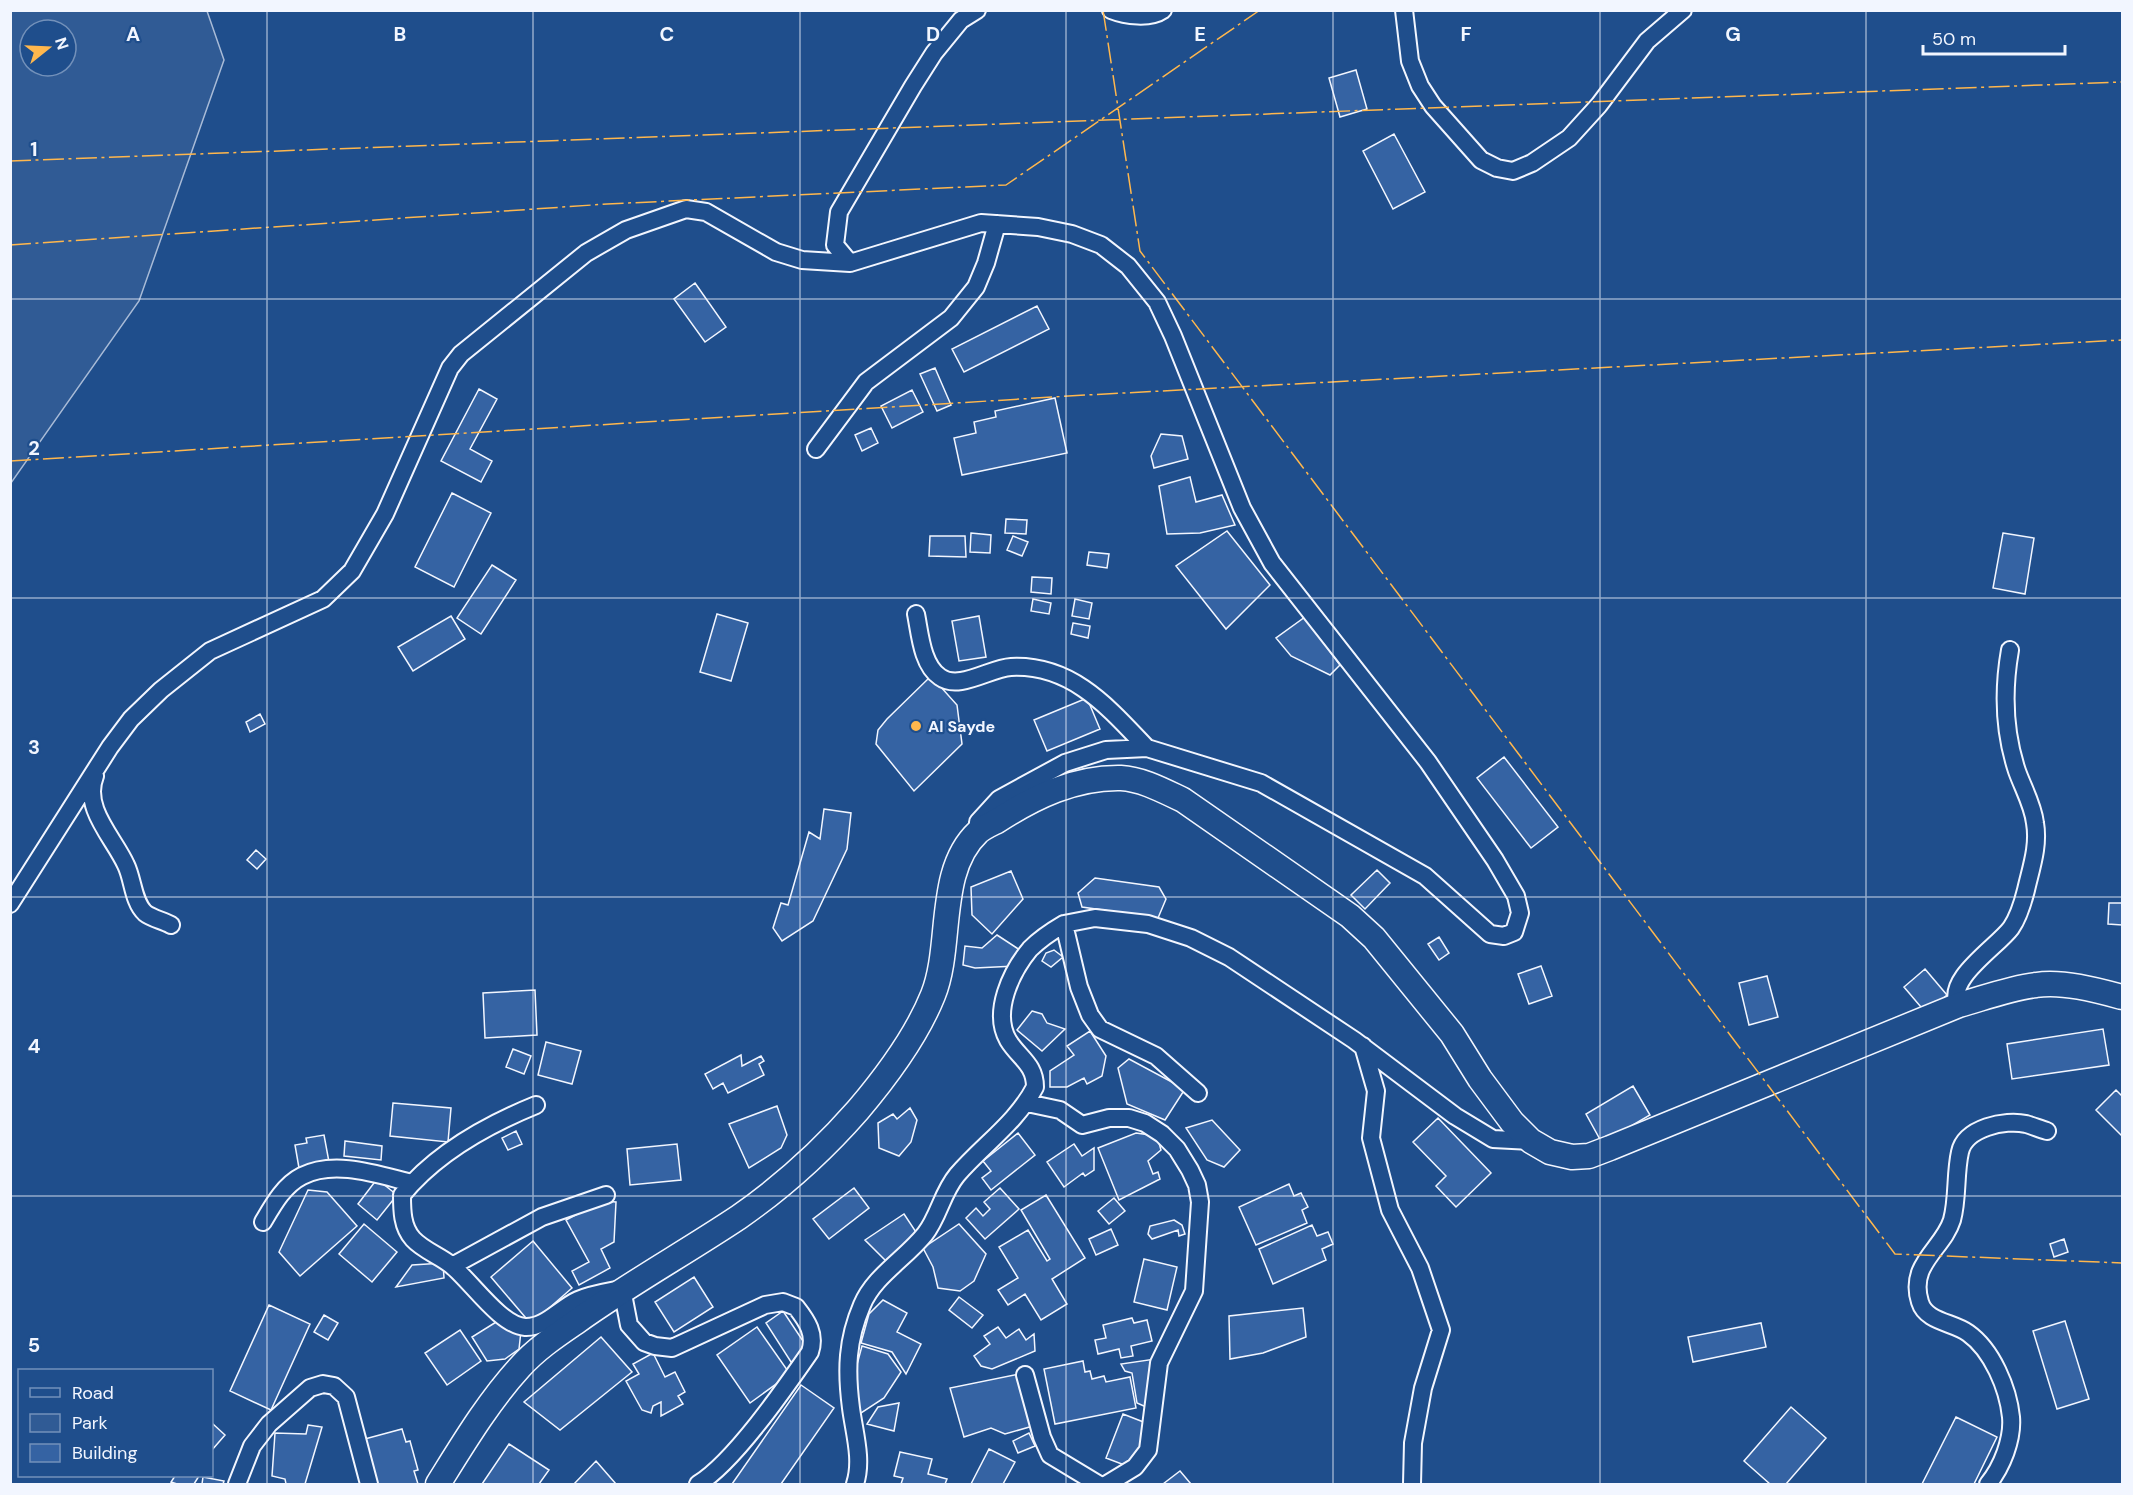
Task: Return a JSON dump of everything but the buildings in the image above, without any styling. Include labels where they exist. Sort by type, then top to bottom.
[{"type":"main road","points":[[438,1485],[472,1429],[520,1366],[552,1339],[622,1288],[739,1216],[771,1193],[798,1170],[856,1112],[911,1036],[933,994],[941,966],[950,885],[958,862],[978,833],[1022,804],[1062,787],[1089,781],[1123,778],[1154,786],[1183,800],[1332,902],[1374,938],[1452,1034],[1506,1114],[1531,1141],[1550,1152],[1572,1157],[1589,1156],[1959,1005],[2037,984],[2079,987],[2122,998]]},
{"type":"street","points":[[850,263],[835,245],[839,212],[934,53],[962,20],[977,10]]},
{"type":"street","points":[[1111,10],[1124,15],[1157,14],[1163,10]]},
{"type":"street","points":[[1404,10],[1410,61],[1420,86],[1433,106],[1481,160],[1497,168],[1513,171],[1532,163],[1569,138],[1599,105],[1647,40],[1683,10]]},
{"type":"street","points":[[10,904],[100,763],[131,719],[184,670],[210,651],[322,599],[346,578],[385,514],[450,368],[474,342],[586,253],[626,230],[686,209],[706,212],[776,252],[802,260],[850,263],[981,223],[1038,227],[1072,234],[1101,245],[1128,266],[1156,302],[1173,336],[1242,508],[1272,563],[1428,762],[1482,840],[1516,896],[1519,923],[1514,932],[1504,936],[1490,934],[1425,876],[1261,783],[1147,748],[1106,750],[1065,763],[1034,778],[999,799],[978,822],[978,833]]},
{"type":"street","points":[[816,449],[866,382],[951,318],[976,287],[986,263],[997,224]]},
{"type":"street","points":[[916,614],[930,667],[940,677],[949,681],[965,679],[1008,667],[1043,670],[1070,680],[1101,698],[1147,748]]},
{"type":"street","points":[[1959,1005],[1955,995],[1956,988],[1966,971],[1990,951],[2013,925],[2024,896],[2037,845],[2035,822],[2017,771],[2008,733],[2005,678],[2010,650]]},
{"type":"street","points":[[100,763],[90,786],[106,836],[126,865],[134,892],[145,913],[171,925]]},
{"type":"street","points":[[855,1485],[857,1460],[851,1409],[848,1347],[862,1303],[875,1283],[926,1233],[936,1216],[944,1194],[957,1176],[1027,1103],[1035,1087],[1035,1076],[1032,1066],[1009,1041],[1003,1028],[1002,1006],[1006,993],[1030,950],[1064,924],[1095,918],[1148,924],[1191,938],[1229,957],[1363,1046],[1455,1116],[1493,1139],[1531,1141]]},
{"type":"street","points":[[1064,924],[1079,987],[1090,1014],[1100,1029],[1156,1056],[1198,1093]]},
{"type":"street","points":[[1363,1046],[1376,1091],[1371,1138],[1390,1210],[1420,1268],[1441,1330],[1419,1410],[1413,1443],[1412,1485]]},
{"type":"street","points":[[1027,1103],[1060,1110],[1082,1125],[1109,1118],[1129,1118],[1145,1123],[1162,1134],[1177,1149],[1197,1185],[1200,1221],[1194,1291],[1159,1362],[1148,1450],[1135,1467],[1107,1485]]},
{"type":"street","points":[[536,1104],[476,1133],[412,1183],[402,1195],[402,1215],[406,1227],[413,1239],[452,1266],[507,1320],[523,1327],[538,1326],[576,1301],[590,1295],[622,1288],[630,1325],[645,1342],[655,1347],[672,1348],[765,1305],[783,1302],[796,1306],[810,1329],[813,1342],[801,1365],[733,1452],[709,1478],[698,1485]]},
{"type":"street","points":[[1988,1485],[2002,1465],[2011,1418],[2001,1380],[1986,1353],[1968,1333],[1931,1317],[1920,1304],[1919,1278],[1925,1258],[1951,1221],[1960,1150],[1966,1139],[1992,1126],[2011,1123],[2024,1124],[2047,1131]]},
{"type":"street","points":[[263,1222],[280,1194],[301,1176],[329,1169],[364,1171],[412,1183]]},
{"type":"street","points":[[452,1266],[542,1216],[606,1195]]},
{"type":"street","points":[[1025,1375],[1042,1437],[1050,1455],[1098,1485]]},
{"type":"street","points":[[237,1485],[252,1446],[270,1425],[310,1388],[323,1384],[334,1386],[346,1397],[369,1485]]},
{"type":"green space","points":[[11,10],[207,11],[224,60],[139,301],[11,483]]},
{"type":"power","points":[[1103,10],[1140,251],[1895,1254],[2122,1263]]},
{"type":"power","points":[[10,245],[607,204],[1006,185],[1260,10]]},
{"type":"power","points":[[10,161],[2122,82]]},
{"type":"power","points":[[10,461],[1086,395],[2122,340]]},
{"type":"place","name":"Al Sayde","points":[[916,726]]}]
